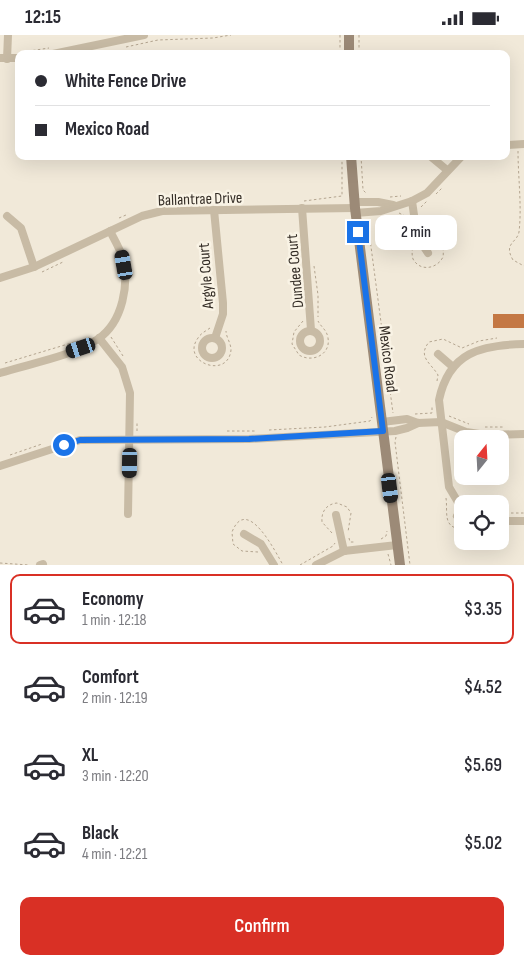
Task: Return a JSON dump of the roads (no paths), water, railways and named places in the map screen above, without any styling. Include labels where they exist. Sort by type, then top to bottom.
[{"type":"street","points":[[4,58],[8,35]]},
{"type":"street","points":[[72,50],[144,35]]},
{"type":"street","points":[[349,35],[349,50]]},
{"type":"street","points":[[510,145],[524,144]]},
{"type":"street","name":"Mexico Road","points":[[351,160],[352,205],[377,424],[400,565]]},
{"type":"street","points":[[435,160],[447,170]]},
{"type":"street","points":[[428,253],[417,235],[412,201],[438,184],[447,170],[462,160]]},
{"type":"street","name":"Ballantrae Drive","points":[[0,278],[36,270],[142,216],[162,211],[302,205],[352,205],[378,202],[395,205],[412,201]]},
{"type":"street","name":"Dundee Court","points":[[302,205],[311,330]]},
{"type":"street","name":"Argyle Court","points":[[214,210],[223,303],[223,314],[215,338]]},
{"type":"street","points":[[7,216],[21,228],[36,270]]},
{"type":"street","points":[[0,373],[81,348],[99,338],[114,321],[123,298],[126,276],[122,255],[110,231]]},
{"type":"street","points":[[99,338],[122,367],[130,393],[128,514]]},
{"type":"street","points":[[454,497],[449,487],[443,418],[439,400],[441,391],[454,367],[465,355],[485,347],[524,344]]},
{"type":"street","points":[[438,354],[454,367]]},
{"type":"street","points":[[0,465],[80,440],[249,439],[406,419],[418,423],[443,418],[466,431],[486,435],[524,434]]},
{"type":"street","points":[[336,515],[344,551]]},
{"type":"street","points":[[509,521],[524,521]]},
{"type":"street","points":[[244,534],[262,544],[274,565]]},
{"type":"street","points":[[316,565],[344,551],[397,545]]}]
